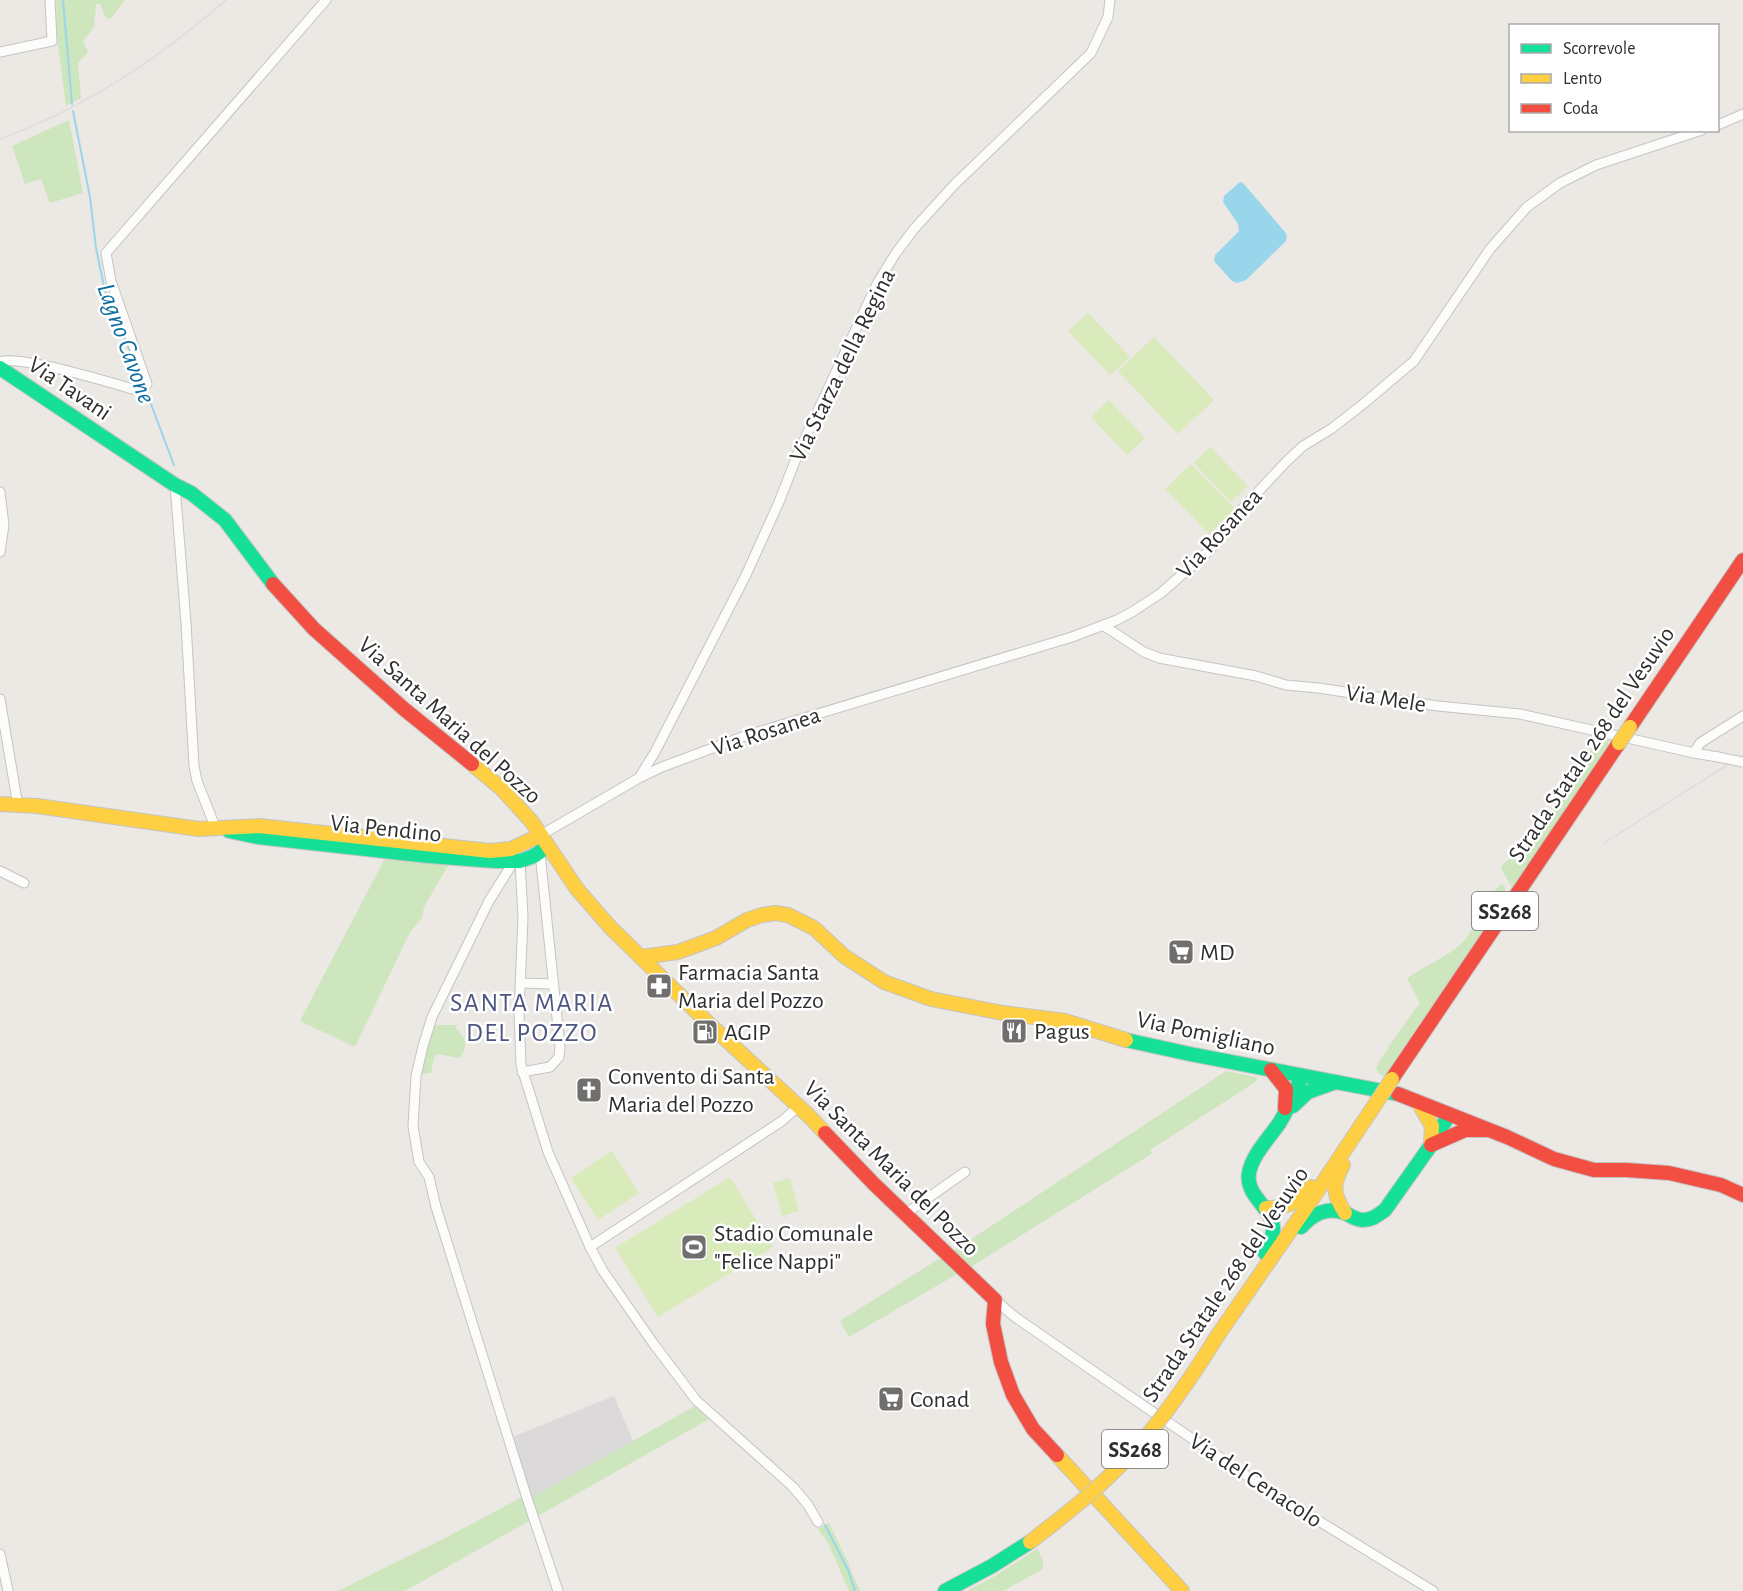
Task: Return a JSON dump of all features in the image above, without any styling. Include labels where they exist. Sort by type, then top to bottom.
[{"type":"main road","name":"Via Tavani","points":[[1,369],[174,486]]},
{"type":"main road","name":"Via Santa Maria del Pozzo","points":[[174,486],[191,493],[225,520],[281,594],[314,629],[404,709],[501,788],[532,822],[543,845],[610,927],[706,1021],[799,1106],[905,1214],[995,1300]]},
{"type":"main road","name":"Strada Statale 268 del Vesuvio","points":[[1364,1120],[1743,560]]},
{"type":"main road","name":"Via Pendino","points":[[0,804],[67,810],[199,829],[247,825],[490,851],[543,845]]},
{"type":"main road","name":"Via Pendino","points":[[216,829],[258,837],[429,856],[517,861],[543,845]]},
{"type":"main road","name":"Via Pomigliano","points":[[641,957],[678,952],[716,938],[747,920],[762,915],[775,913],[788,915],[814,928],[844,956],[867,972],[884,982],[922,996],[964,1006],[1065,1022],[1131,1041],[1271,1070],[1362,1085],[1418,1102],[1507,1137],[1554,1159],[1594,1170],[1669,1173],[1721,1185],[1743,1195]]},
{"type":"main road","name":"Via Pomigliano","points":[[658,974],[678,952]]},
{"type":"main road","points":[[1271,1070],[1285,1087],[1288,1096],[1284,1115]]},
{"type":"main road","points":[[1245,1297],[1252,1276],[1271,1244],[1274,1234],[1273,1222],[1266,1208],[1256,1198],[1250,1187],[1249,1175],[1252,1164],[1284,1115],[1302,1076]]},
{"type":"main road","points":[[1284,1115],[1308,1092],[1336,1082]]},
{"type":"main road","points":[[1418,1102],[1431,1126],[1431,1145]]},
{"type":"main road","points":[[1261,1273],[1310,1216],[1326,1210],[1345,1213],[1356,1220],[1377,1217],[1385,1210],[1431,1145],[1449,1115]]},
{"type":"main road","points":[[1345,1213],[1335,1197],[1336,1178],[1355,1143],[1364,1120]]},
{"type":"main road","name":"SS268","points":[[1342,1153],[1364,1120]]},
{"type":"main road","points":[[1431,1145],[1466,1130],[1487,1130]]},
{"type":"main road","name":"Strada Statale 268 del Vesuvio","points":[[945,1591],[992,1566],[1030,1542],[1074,1508],[1116,1470],[1171,1405],[1342,1153]]},
{"type":"main road","points":[[1266,1208],[1281,1209],[1296,1202],[1342,1153]]},
{"type":"main road","points":[[995,1300],[993,1324],[1001,1362],[1013,1395],[1033,1429],[1182,1591]]},
{"type":"street","points":[[0,52],[52,41],[50,0]]},
{"type":"street","points":[[1,369],[4,360],[21,361],[76,373],[139,391],[147,384],[111,281],[106,254],[326,0]]},
{"type":"street","name":"Via Starza della Regina","points":[[639,778],[655,752],[746,575],[799,451],[878,282],[914,229],[954,185],[1091,53],[1108,17],[1110,0]]},
{"type":"street","points":[[1719,125],[1743,114]]},
{"type":"street","name":"Via Rosanea","points":[[543,845],[639,778],[662,767],[746,736],[1104,626],[1132,612],[1168,586],[1210,550],[1258,491],[1303,446],[1331,429],[1414,361],[1490,249],[1527,207],[1560,183],[1596,165],[1696,132]]},
{"type":"street","points":[[174,486],[194,765],[197,781],[216,829]]},
{"type":"street","points":[[0,492],[4,525],[0,552]]},
{"type":"street","name":"Via Mele","points":[[1104,626],[1144,652],[1159,658],[1295,686],[1438,706],[1520,714],[1743,762]]},
{"type":"street","points":[[0,699],[18,806]]},
{"type":"street","points":[[1694,753],[1700,743],[1743,716]]},
{"type":"street","points":[[522,1072],[550,1066],[559,1057],[560,1047],[552,984],[543,845]]},
{"type":"street","points":[[517,861],[523,917],[519,1041],[522,1072],[548,1152],[590,1246],[603,1270],[647,1334],[696,1400],[793,1487],[818,1522]]},
{"type":"street","points":[[517,861],[489,901],[432,1017],[416,1076],[413,1126],[419,1162],[429,1177],[436,1207],[558,1591]]},
{"type":"street","points":[[0,871],[24,883]]},
{"type":"street","points":[[521,983],[552,984]]},
{"type":"street","points":[[590,1246],[782,1121],[799,1106]]},
{"type":"street","points":[[905,1214],[965,1172]]},
{"type":"street","name":"Via del Cenacolo","points":[[995,1300],[1015,1317],[1131,1398],[1265,1488],[1432,1591]]},
{"type":"street","points":[[0,1554],[8,1591]]},
{"type":"shaded area","points":[[614,1396],[633,1441],[531,1498],[512,1437]]},
{"type":"green space","points":[[56,0],[125,0],[109,19],[105,16],[100,4],[96,4],[94,27],[83,41],[88,52],[78,63],[81,98],[66,106],[57,37]]},
{"type":"green space","points":[[69,120],[83,193],[50,203],[41,179],[25,184],[12,146]]},
{"type":"green space","points":[[1088,313],[1130,357],[1110,375],[1068,331]]},
{"type":"green space","points":[[1154,337],[1214,400],[1178,434],[1118,371]]},
{"type":"green space","points":[[1109,400],[1145,438],[1127,455],[1091,417]]},
{"type":"green space","points":[[1210,447],[1248,486],[1231,502],[1194,463]]},
{"type":"green space","points":[[1191,464],[1235,509],[1209,534],[1165,489]]},
{"type":"green space","points":[[1594,733],[1613,736],[1512,888],[1501,868],[1502,865],[1513,856],[1520,857],[1593,747],[1591,735]]},
{"type":"green space","points":[[385,858],[449,864],[424,907],[422,918],[410,932],[355,1047],[300,1021]]},
{"type":"green space","points":[[1500,885],[1504,885],[1507,896],[1384,1077],[1376,1067],[1420,1003],[1407,978],[1466,939],[1489,899]]},
{"type":"green space","points":[[432,1025],[457,1025],[456,1029],[462,1035],[465,1046],[459,1058],[437,1054],[431,1073],[420,1074]]},
{"type":"green space","points":[[1226,1071],[1257,1077],[1257,1081],[1150,1150],[1153,1153],[971,1267],[953,1251]]},
{"type":"green space","points":[[612,1151],[639,1193],[598,1220],[571,1178]]},
{"type":"green space","name":"Stadio Comunale \"Felice Nappi\"","points":[[730,1177],[773,1247],[658,1317],[615,1248]]},
{"type":"green space","points":[[790,1178],[799,1211],[782,1216],[773,1183]]},
{"type":"green space","points":[[942,1257],[959,1273],[849,1337],[840,1321]]},
{"type":"green space","points":[[695,1406],[709,1419],[536,1517],[531,1498]]},
{"type":"green space","points":[[524,1496],[531,1520],[405,1591],[338,1591],[445,1538]]},
{"type":"green space","points":[[829,1523],[860,1591],[849,1591],[828,1543],[818,1529]]},
{"type":"green space","points":[[1037,1549],[1043,1560],[1043,1569],[1003,1591],[967,1591],[995,1576]]},
{"type":"water","points":[[1240,182],[1287,236],[1286,241],[1246,280],[1237,283],[1232,281],[1214,261],[1215,255],[1239,231],[1238,224],[1223,202],[1224,196]]},
{"type":"waterway","name":"Lagno Cavone","points":[[63,0],[72,104]]},
{"type":"waterway","name":"Lagno Cavone","points":[[73,111],[105,291],[138,371]]},
{"type":"waterway","name":"Lagno Cavone","points":[[146,391],[174,465]]},
{"type":"waterway","points":[[825,1525],[848,1570],[855,1591]]},
{"type":"railway","points":[[0,139],[61,113],[119,80],[175,42],[226,0]]},
{"type":"railway","points":[[1604,843],[1743,755]]},
{"type":"traffic: fast","points":[[0,368],[175,485],[191,493],[225,520],[273,584]]},
{"type":"traffic: fast","points":[[229,831],[258,837],[495,861],[520,861],[534,856],[548,846]]},
{"type":"traffic: fast","points":[[1126,1040],[1398,1094]]},
{"type":"traffic: fast","points":[[1265,1253],[1272,1237],[1273,1227],[1268,1213],[1254,1195],[1249,1173],[1257,1153],[1280,1122],[1302,1076]]},
{"type":"traffic: fast","points":[[1293,1106],[1308,1092],[1336,1082]]},
{"type":"traffic: fast","points":[[1301,1227],[1321,1212],[1338,1211],[1363,1220],[1372,1218],[1385,1210],[1431,1145],[1449,1115]]},
{"type":"traffic: fast","points":[[945,1591],[992,1566],[1030,1542]]},
{"type":"traffic: slow","points":[[1619,743],[1630,727]]},
{"type":"traffic: slow","points":[[472,764],[501,788],[532,822],[577,889],[610,927],[825,1133]]},
{"type":"traffic: slow","points":[[0,804],[37,806],[199,829],[259,826],[490,851],[511,849],[541,835]]},
{"type":"traffic: slow","points":[[641,957],[678,952],[716,938],[747,920],[762,915],[775,913],[788,915],[814,928],[844,956],[884,982],[931,999],[1003,1013],[1065,1021],[1126,1040]]},
{"type":"traffic: slow","points":[[1376,1103],[1392,1079]]},
{"type":"traffic: slow","points":[[1418,1102],[1432,1126],[1431,1144]]},
{"type":"traffic: slow","points":[[1218,1335],[1376,1103]]},
{"type":"traffic: slow","points":[[1343,1165],[1335,1189],[1345,1213]]},
{"type":"traffic: slow","points":[[1266,1208],[1292,1203],[1311,1187]]},
{"type":"traffic: slow","points":[[1030,1542],[1095,1489],[1131,1454],[1177,1397],[1218,1335]]},
{"type":"traffic: slow","points":[[1057,1455],[1182,1591]]},
{"type":"traffic: jam","points":[[1630,727],[1743,560]]},
{"type":"traffic: jam","points":[[273,584],[314,629],[404,709],[472,764]]},
{"type":"traffic: jam","points":[[1392,1079],[1619,743]]},
{"type":"traffic: jam","points":[[1271,1070],[1286,1089],[1285,1108]]},
{"type":"traffic: jam","points":[[1398,1094],[1507,1137],[1554,1159],[1594,1170],[1669,1173],[1721,1185],[1743,1195]]},
{"type":"traffic: jam","points":[[1431,1145],[1465,1130],[1487,1130]]},
{"type":"traffic: jam","points":[[825,1133],[874,1184],[995,1300],[993,1324],[1001,1362],[1013,1395],[1033,1429],[1057,1455]]},
{"type":"place","name":"MD","points":[[1181,952]]},
{"type":"place","name":"Farmacia Santa Maria del Pozzo","points":[[659,986]]},
{"type":"place","name":"Pagus","points":[[1014,1031]]},
{"type":"place","name":"AGIP","points":[[705,1032]]},
{"type":"place","name":"Convento di Santa Maria del Pozzo","points":[[589,1090]]},
{"type":"place","name":"Stadio Comunale \"Felice Nappi\"","points":[[694,1247]]},
{"type":"place","name":"Conad","points":[[891,1399]]},
{"type":"district","name":"SANTA MARIA DEL POZZO","points":[[532,1017]]}]
